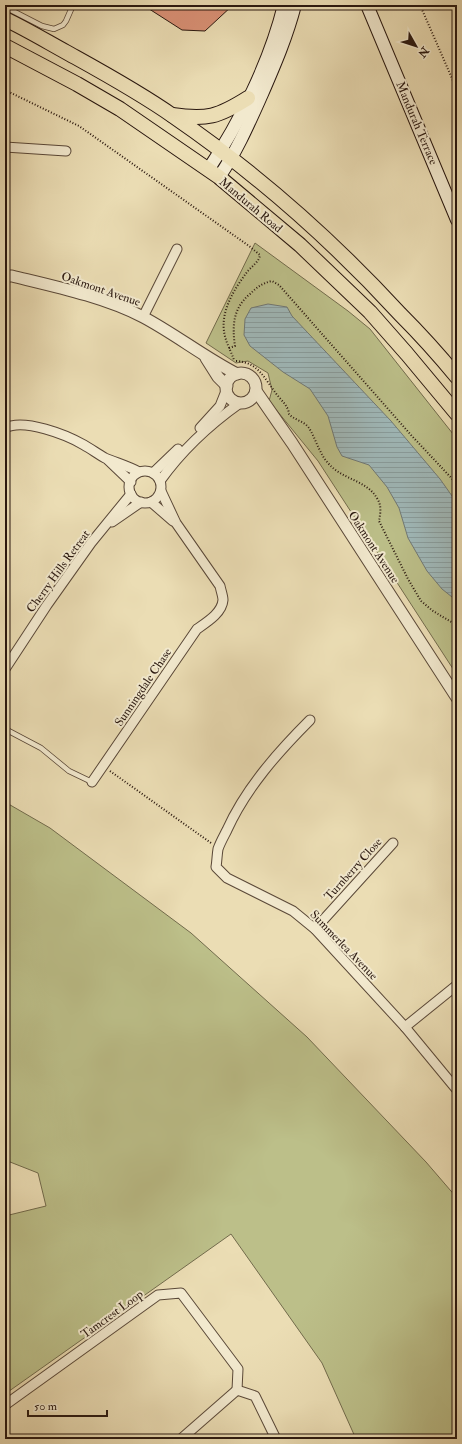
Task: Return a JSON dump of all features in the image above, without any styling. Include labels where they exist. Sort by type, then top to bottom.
[{"type":"highway","name":"Mandurah Road","points":[[5,19],[96,68],[172,115],[226,154],[310,224],[344,256],[381,293],[457,377]]},
{"type":"highway","name":"Mandurah Road","points":[[5,46],[77,84],[120,109],[213,174],[300,245],[364,307],[408,354],[457,414]]},
{"type":"highway","points":[[172,115],[210,117],[229,110],[248,98]]},
{"type":"main road","points":[[226,154],[248,98],[264,67],[279,26],[284,5]]},
{"type":"main road","points":[[213,174],[226,154],[248,127],[276,63],[295,5]]},
{"type":"main road","name":"Mandurah Terrace","points":[[367,5],[457,220]]},
{"type":"street","points":[[5,147],[66,151]]},
{"type":"street","points":[[143,317],[176,249]]},
{"type":"street","name":"Oakmont Avenue","points":[[5,276],[12,276],[60,288],[112,304],[143,317],[237,374]]},
{"type":"street","name":"Oakmont Avenue","points":[[203,354],[226,388]]},
{"type":"street","points":[[153,473],[220,406],[230,378],[237,374],[246,374],[252,377],[256,385],[256,391],[253,398],[215,422],[188,446],[172,464],[160,486],[157,498],[151,502],[141,502],[135,499],[130,490],[131,482],[134,476],[140,472],[146,471],[153,473],[160,486]]},
{"type":"street","points":[[226,388],[231,399],[268,411]]},
{"type":"street","name":"Oakmont Avenue","points":[[256,391],[457,698]]},
{"type":"street","points":[[5,428],[9,426],[28,424],[83,444],[105,458],[131,482]]},
{"type":"street","points":[[105,458],[140,472]]},
{"type":"street","name":"Sunningdale Chase","points":[[92,782],[197,629],[221,608],[223,599],[220,586],[176,523],[160,486]]},
{"type":"street","name":"Cherry Hills Retreat","points":[[5,669],[47,605],[91,543],[105,528],[131,494]]},
{"type":"street","name":"Cherry Hills Retreat","points":[[105,528],[141,502]]},
{"type":"street","name":"Sunningdale Chase","points":[[151,502],[176,523]]},
{"type":"street","name":"Summerlea Avenue","points":[[310,720],[288,742],[250,790],[234,815],[218,848],[216,868],[227,878],[293,911],[315,929],[405,1027],[457,1090]]},
{"type":"street","name":"Turnberry Close","points":[[315,929],[393,843]]},
{"type":"street","points":[[405,1027],[457,985]]},
{"type":"street","name":"Tamcrest Loop","points":[[5,1405],[158,1295],[181,1293],[238,1369],[237,1390]]},
{"type":"street","points":[[181,1439],[237,1390],[255,1396],[276,1439]]},
{"type":"lane","points":[[5,7],[42,26],[54,29],[63,25],[73,5]]},
{"type":"lane","name":"Sunningdale Chase","points":[[5,729],[41,748],[69,771],[92,782]]},
{"type":"path","points":[[420,5],[457,90]]},
{"type":"path","points":[[5,90],[79,126],[250,246],[260,255],[259,260],[252,265],[234,292],[223,318],[224,332],[235,360]]},
{"type":"path","points":[[229,348],[235,346],[233,334],[235,314],[243,300],[257,287],[265,283],[272,281],[279,285],[411,435],[457,484]]},
{"type":"path","points":[[226,368],[235,360]]},
{"type":"path","points":[[235,360],[250,365],[261,372],[287,407],[289,414],[308,426],[327,462],[335,471],[367,488],[374,494],[379,501],[379,521],[408,579],[421,601],[433,612],[453,623],[457,628]]},
{"type":"path","points":[[103,766],[218,848]]},
{"type":"green space","points":[[255,243],[348,311],[370,329],[457,439],[457,675],[318,461],[269,401],[272,390],[268,373],[248,361],[236,363],[206,343]]},
{"type":"green space","points":[[5,802],[50,828],[191,933],[307,1037],[426,1162],[457,1198],[457,1439],[356,1439],[322,1363],[231,1234],[5,1394],[5,1216],[46,1206],[38,1173],[5,1160]]},
{"type":"water","points":[[268,304],[287,307],[292,316],[391,421],[440,479],[457,503],[457,596],[452,597],[442,589],[427,571],[408,538],[399,508],[387,487],[369,465],[342,456],[337,447],[328,416],[310,389],[283,372],[250,346],[244,335],[245,319],[251,308]]},
{"type":"building","points":[[143,5],[233,5],[205,31],[182,30]]}]
